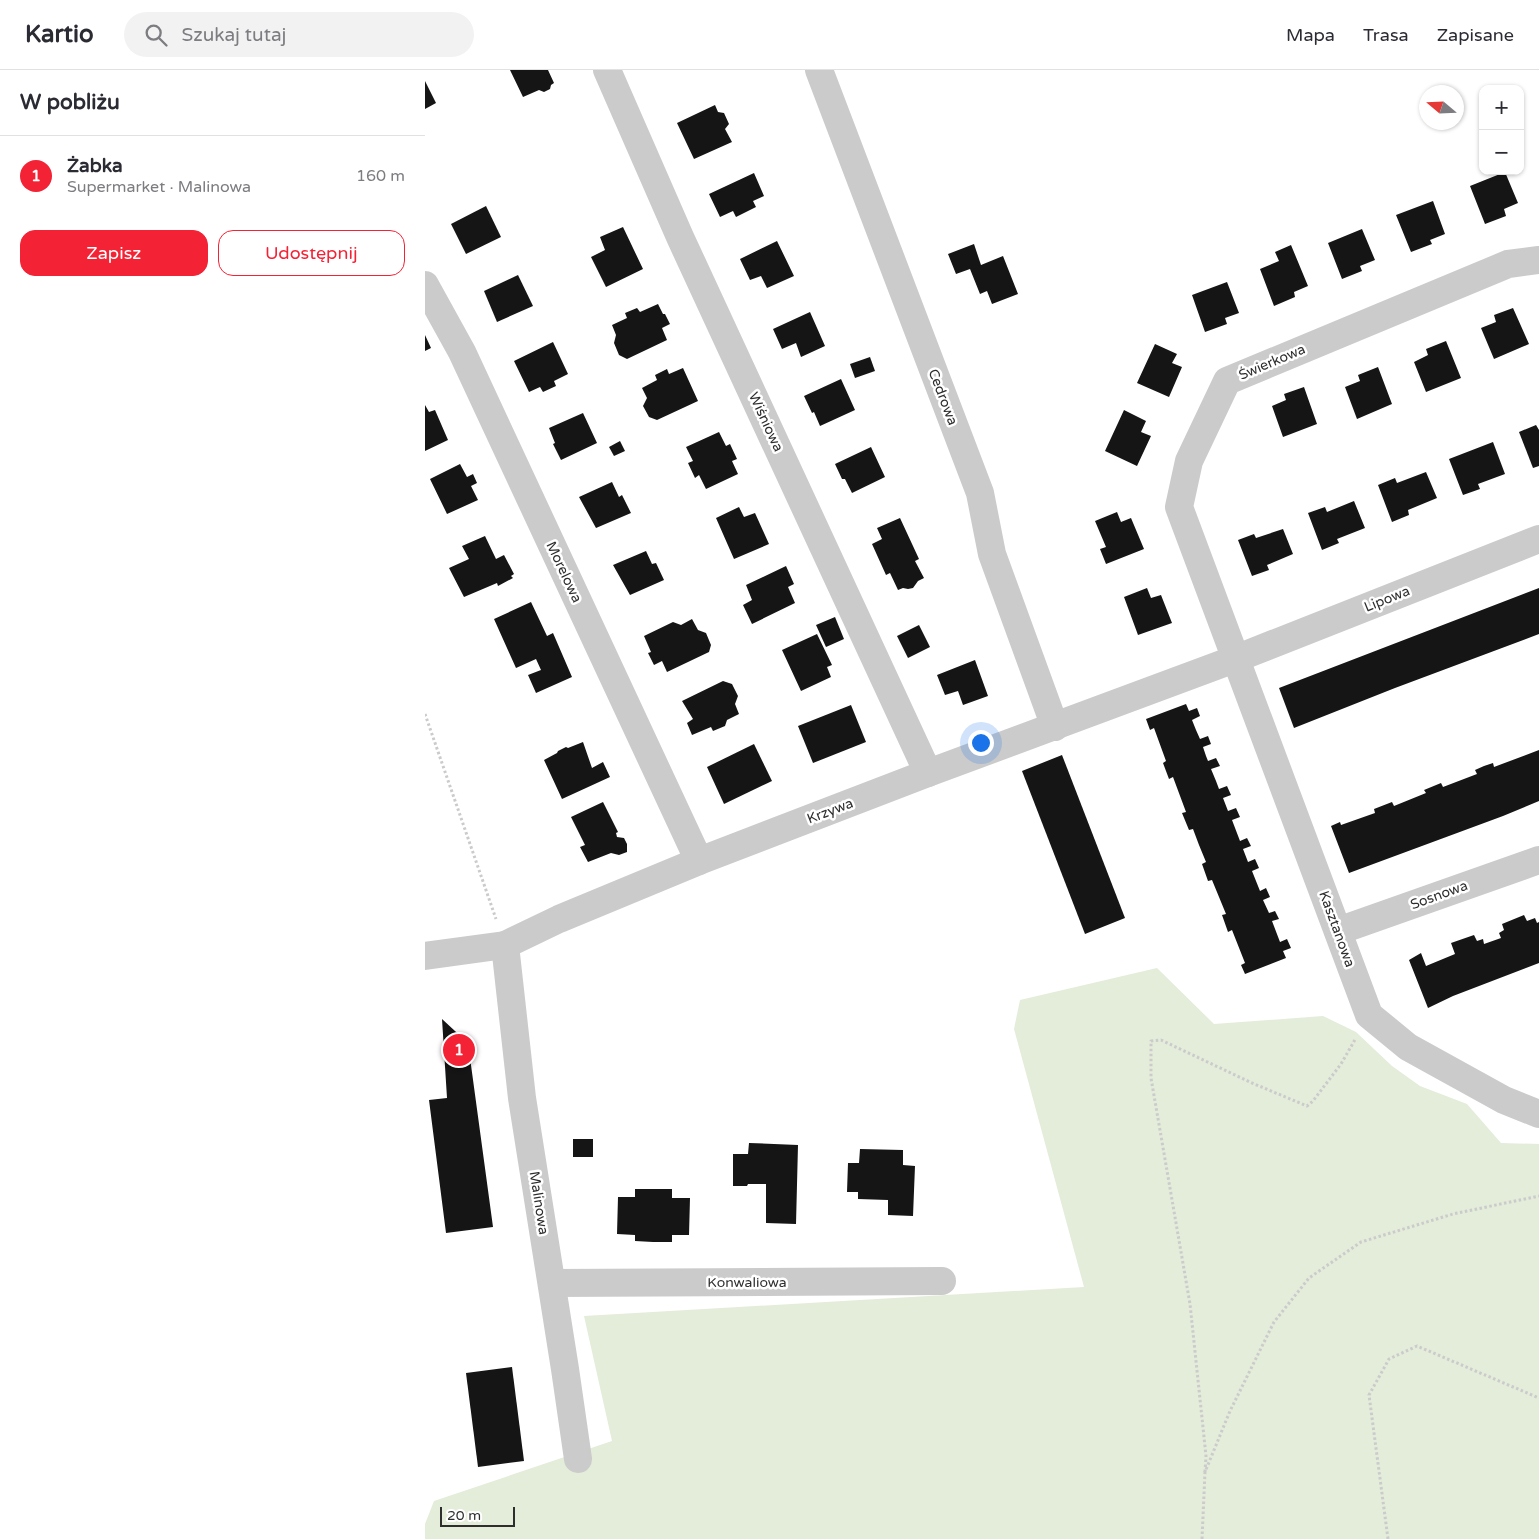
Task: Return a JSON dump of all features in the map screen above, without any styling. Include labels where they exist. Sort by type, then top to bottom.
[{"type":"street","name":"Wiśniowa","points":[[607,70],[680,237],[928,773]]},
{"type":"street","name":"Cedrowa","points":[[819,70],[980,492],[992,554],[1055,727]]},
{"type":"street","name":"Świerkowa","points":[[1235,659],[1179,507],[1189,461],[1227,381],[1508,264],[1539,260]]},
{"type":"street","name":"Morelowa","points":[[425,285],[462,352],[699,861]]},
{"type":"street","name":"Lipowa","points":[[1235,659],[1539,539]]},
{"type":"street","name":"Krzywa","points":[[425,956],[505,945],[559,919],[699,861],[928,773],[1235,659]]},
{"type":"street","name":"Kasztanowa","points":[[1235,659],[1369,1014],[1408,1046],[1504,1100],[1539,1114]]},
{"type":"street","name":"Sosnowa","points":[[1338,932],[1539,860]]},
{"type":"street","name":"Malinowa","points":[[505,945],[522,1098],[578,1459]]},
{"type":"street","name":"Konwaliowa","points":[[552,1283],[942,1281]]},
{"type":"path","points":[[425,714],[505,945]]},
{"type":"path","points":[[1202,1539],[1206,1456],[1190,1304],[1151,1078],[1151,1041],[1161,1040],[1252,1083],[1307,1106],[1313,1101],[1341,1064],[1369,1014]]},
{"type":"path","points":[[1205,1472],[1229,1411],[1274,1322],[1309,1278],[1361,1242],[1453,1214],[1539,1196]]},
{"type":"path","points":[[1388,1539],[1369,1395],[1389,1358],[1417,1346],[1539,1398]]},
{"type":"green space","points":[[1157,968],[1214,1024],[1323,1016],[1356,1032],[1392,1066],[1420,1086],[1467,1104],[1501,1143],[1539,1144],[1539,1539],[425,1539],[425,1524],[434,1501],[612,1441],[584,1316],[1084,1287],[1014,1029],[1020,1000]]},
{"type":"building","points":[[510,70],[548,70],[554,83],[550,89],[544,92],[539,90],[523,97]]},
{"type":"building","points":[[425,81],[436,103],[425,109]]},
{"type":"building","points":[[715,105],[718,112],[724,113],[729,124],[725,129],[732,142],[694,159],[677,123]]},
{"type":"building","points":[[754,173],[764,196],[753,201],[756,207],[736,217],[733,211],[720,217],[709,194]]},
{"type":"building","points":[[1498,175],[1506,175],[1518,203],[1504,209],[1506,216],[1485,224],[1470,186]]},
{"type":"building","points":[[1433,201],[1445,234],[1430,240],[1432,244],[1411,252],[1396,215]]},
{"type":"building","points":[[486,206],[501,237],[466,254],[451,224]]},
{"type":"building","points":[[623,227],[643,269],[606,287],[591,257],[605,250],[600,237]]},
{"type":"building","points":[[1362,229],[1375,260],[1360,266],[1362,271],[1342,279],[1328,243]]},
{"type":"building","points":[[777,241],[794,276],[767,288],[761,276],[750,280],[740,259]]},
{"type":"building","points":[[974,244],[981,265],[1003,256],[1018,294],[992,304],[987,291],[980,294],[970,269],[956,274],[948,254]]},
{"type":"building","points":[[1291,245],[1308,286],[1294,292],[1295,297],[1274,306],[1260,269],[1279,261],[1275,252]]},
{"type":"building","points":[[518,275],[533,306],[497,322],[484,291]]},
{"type":"building","points":[[1227,282],[1239,313],[1225,318],[1227,324],[1205,332],[1192,295]]},
{"type":"building","points":[[658,304],[670,324],[662,328],[667,340],[627,359],[619,355],[614,343],[616,335],[612,325],[627,318],[625,313],[637,308],[640,312]]},
{"type":"building","points":[[1513,308],[1529,344],[1494,359],[1481,328],[1496,322],[1494,315]]},
{"type":"building","points":[[810,312],[825,346],[801,357],[796,343],[782,349],[773,329]]},
{"type":"building","points":[[425,335],[431,348],[425,351]]},
{"type":"building","points":[[1446,341],[1461,378],[1426,392],[1414,362],[1428,355],[1426,349]]},
{"type":"building","points":[[553,342],[568,374],[554,381],[556,386],[543,392],[540,387],[529,392],[514,361]]},
{"type":"building","points":[[1155,344],[1177,354],[1172,363],[1182,367],[1169,397],[1137,383]]},
{"type":"building","points":[[870,357],[875,371],[855,378],[850,364]]},
{"type":"building","points":[[1378,367],[1392,404],[1357,419],[1345,387],[1360,381],[1358,375]]},
{"type":"building","points":[[683,368],[698,401],[657,420],[649,417],[643,406],[647,398],[642,388],[657,380],[655,375],[667,369],[669,374]]},
{"type":"building","points":[[841,379],[855,410],[820,426],[804,396]]},
{"type":"building","points":[[1304,387],[1317,424],[1283,437],[1272,406],[1286,400],[1284,394]]},
{"type":"building","points":[[425,405],[429,412],[435,410],[448,440],[425,451]]},
{"type":"building","points":[[1124,410],[1146,421],[1141,432],[1151,436],[1137,466],[1105,451]]},
{"type":"building","points":[[583,413],[597,443],[561,460],[553,444],[555,443],[549,428]]},
{"type":"building","points":[[1536,425],[1539,430],[1539,466],[1533,468],[1519,432]]},
{"type":"building","points":[[719,432],[726,446],[730,444],[737,459],[732,461],[738,474],[706,489],[699,475],[695,478],[688,463],[693,461],[686,447]]},
{"type":"building","points":[[620,441],[625,451],[614,456],[609,447]]},
{"type":"building","points":[[1493,442],[1505,474],[1478,484],[1480,489],[1463,495],[1449,459]]},
{"type":"building","points":[[871,447],[885,477],[852,493],[845,479],[842,479],[835,464]]},
{"type":"building","points":[[460,464],[467,477],[473,474],[477,483],[471,486],[478,500],[447,514],[430,479]]},
{"type":"building","points":[[1426,472],[1437,498],[1408,510],[1409,515],[1392,522],[1378,485],[1395,478],[1397,483]]},
{"type":"building","points":[[612,482],[619,497],[622,495],[631,513],[596,528],[579,497]]},
{"type":"building","points":[[1354,501],[1365,528],[1337,539],[1339,543],[1322,550],[1308,513],[1325,507],[1327,512]]},
{"type":"building","points":[[739,507],[744,517],[755,513],[769,544],[734,559],[716,518]]},
{"type":"building","points":[[1117,512],[1121,522],[1131,518],[1144,549],[1106,564],[1100,549],[1106,547],[1095,521]]},
{"type":"building","points":[[900,518],[919,559],[915,561],[924,578],[918,581],[913,588],[898,590],[890,573],[886,575],[872,544],[882,539],[877,528]]},
{"type":"building","points":[[1283,529],[1293,554],[1267,565],[1269,570],[1252,576],[1238,540],[1254,534],[1256,538]]},
{"type":"building","points":[[485,536],[496,559],[504,555],[514,574],[511,576],[513,578],[498,586],[497,583],[464,597],[449,568],[469,559],[462,546]]},
{"type":"building","points":[[646,551],[652,564],[656,563],[664,580],[630,595],[613,565]]},
{"type":"building","points":[[786,566],[794,584],[788,587],[795,603],[752,624],[743,605],[752,600],[746,585]]},
{"type":"building","points":[[1147,588],[1151,598],[1161,595],[1172,623],[1138,635],[1124,597]]},
{"type":"building","points":[[1539,588],[1539,634],[1294,728],[1279,688]]},
{"type":"building","points":[[531,602],[547,636],[553,633],[572,677],[536,693],[528,675],[541,670],[536,659],[516,668],[494,619]]},
{"type":"building","points":[[835,617],[844,639],[826,647],[816,625]]},
{"type":"building","points":[[692,619],[698,630],[706,633],[711,645],[709,652],[667,672],[662,661],[654,665],[648,653],[651,652],[644,636],[673,622],[681,625]]},
{"type":"building","points":[[919,625],[930,647],[908,658],[897,636]]},
{"type":"building","points":[[817,634],[832,665],[827,667],[831,677],[801,691],[782,650]]},
{"type":"building","points":[[975,660],[988,696],[963,705],[958,691],[945,695],[937,675]]},
{"type":"building","points":[[723,681],[732,684],[738,696],[735,704],[739,714],[727,720],[725,726],[713,731],[711,727],[692,735],[687,723],[693,719],[682,701]]},
{"type":"building","points":[[1186,704],[1189,711],[1197,708],[1200,716],[1192,720],[1200,739],[1208,736],[1211,744],[1203,747],[1206,756],[1208,761],[1216,758],[1220,766],[1211,769],[1219,789],[1227,786],[1231,795],[1223,798],[1228,811],[1236,808],[1240,817],[1232,820],[1240,841],[1247,838],[1251,846],[1243,849],[1248,862],[1255,859],[1259,868],[1252,871],[1260,891],[1266,888],[1270,897],[1263,900],[1269,913],[1275,911],[1279,919],[1272,921],[1280,942],[1287,939],[1291,948],[1283,951],[1286,958],[1245,974],[1241,965],[1245,963],[1232,930],[1228,932],[1222,915],[1226,914],[1212,880],[1208,881],[1202,864],[1206,862],[1193,829],[1189,830],[1182,813],[1186,812],[1173,777],[1169,779],[1163,763],[1166,761],[1154,728],[1150,730],[1146,719]]},
{"type":"building","points":[[851,705],[866,742],[813,763],[798,726]]},
{"type":"building","points":[[583,742],[592,768],[603,762],[610,777],[562,799],[544,760],[566,747],[568,748]]},
{"type":"building","points":[[754,744],[772,781],[724,804],[707,767]]},
{"type":"building","points":[[1539,750],[1539,801],[1349,873],[1331,826],[1340,822],[1341,825],[1375,813],[1374,809],[1392,802],[1394,806],[1426,793],[1424,790],[1441,783],[1443,787],[1477,774],[1475,770],[1484,766],[1493,763],[1494,767]]},
{"type":"building","points":[[1062,755],[1125,918],[1085,934],[1022,771]]},
{"type":"building","points":[[603,802],[618,832],[616,833],[617,837],[624,838],[627,844],[627,852],[619,855],[611,853],[588,862],[580,847],[585,845],[571,817]]},
{"type":"building","points":[[1524,915],[1527,921],[1535,918],[1537,923],[1539,922],[1539,963],[1453,996],[1428,1008],[1409,960],[1421,953],[1426,966],[1455,954],[1451,943],[1474,935],[1477,941],[1483,939],[1484,944],[1501,938],[1499,933],[1504,930],[1502,924]]},
{"type":"building","points":[[442,1019],[468,1043],[493,1227],[446,1233],[429,1100],[447,1098]]},
{"type":"building","points":[[573,1139],[593,1139],[593,1157],[573,1157]]},
{"type":"building","points":[[749,1143],[798,1145],[796,1224],[766,1223],[766,1184],[733,1186],[733,1154],[748,1154]]},
{"type":"building","points":[[860,1149],[903,1150],[903,1165],[915,1166],[913,1216],[888,1215],[888,1200],[858,1199],[858,1192],[847,1192],[848,1163],[859,1163]]},
{"type":"building","points":[[635,1189],[672,1189],[672,1198],[690,1198],[689,1235],[672,1235],[672,1242],[653,1242],[635,1241],[635,1235],[617,1234],[618,1197],[635,1197]]},
{"type":"building","points":[[512,1367],[524,1461],[478,1467],[466,1373]]},
{"type":"place","name":"Żabka","points":[[459,1050]]}]
